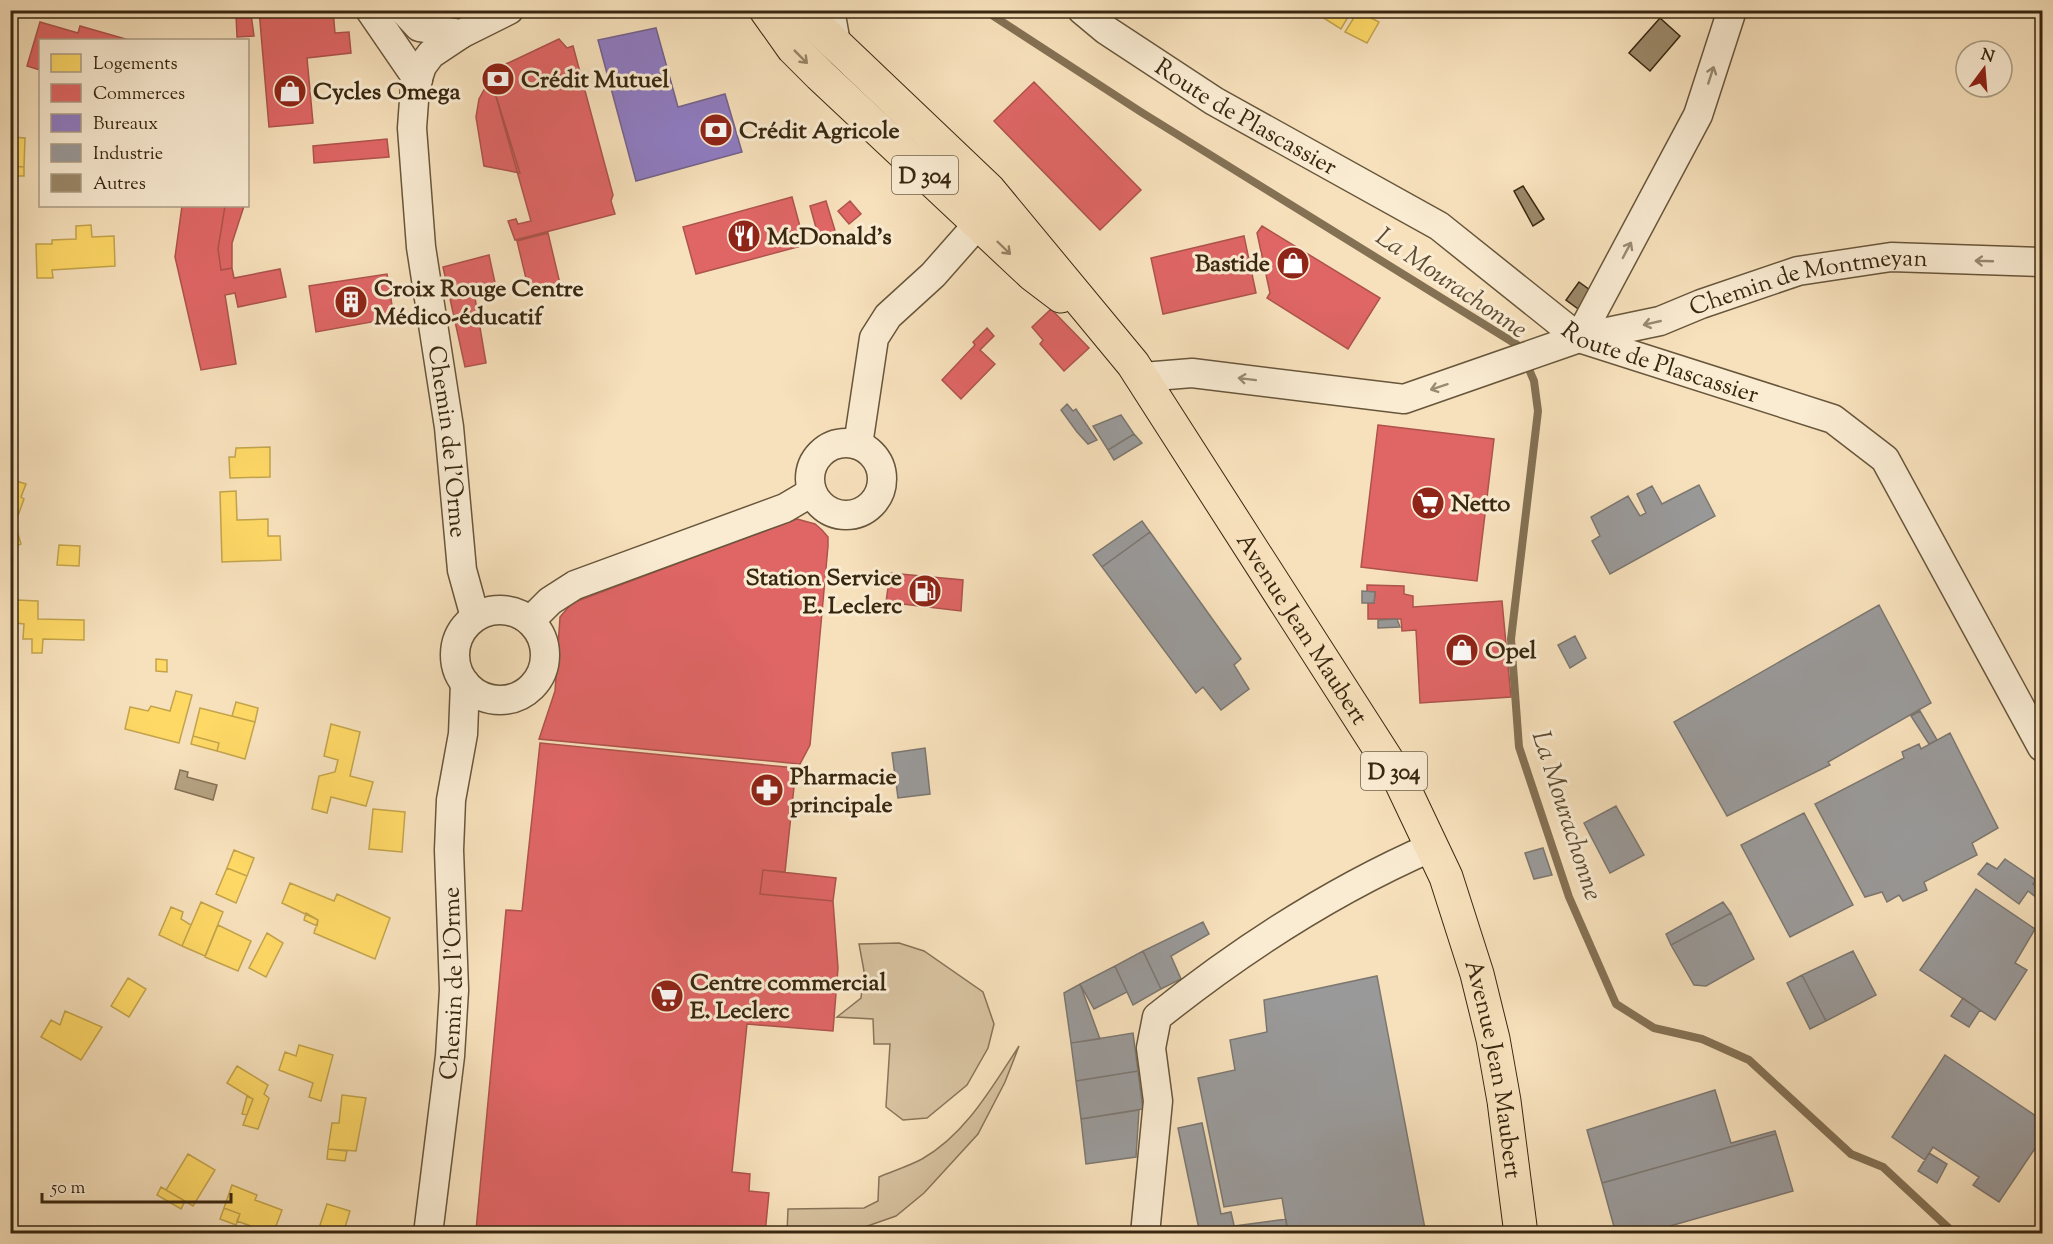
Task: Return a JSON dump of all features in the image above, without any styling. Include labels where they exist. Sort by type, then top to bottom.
[{"type":"main road","name":"Avenue Jean Maubert","points":[[766,10],[793,48],[820,75],[1032,274],[1099,325]]},
{"type":"main road","name":"Avenue Jean Maubert","points":[[800,10],[989,190],[1143,377],[1401,782],[1432,847],[1460,918],[1493,1039],[1504,1101],[1521,1233]]},
{"type":"street","name":"Chemin de l'Orme","points":[[475,617],[462,570],[449,427],[417,214],[411,71],[422,66],[431,54],[461,34],[509,10]]},
{"type":"street","points":[[830,10],[836,43]]},
{"type":"street","name":"Route de Plascassier","points":[[1082,10],[1106,30],[1214,101],[1438,226],[1579,339],[1833,419],[1885,459],[2043,747]]},
{"type":"street","points":[[1579,339],[1698,115],[1732,10]]},
{"type":"street","points":[[388,12],[419,27],[461,34]]},
{"type":"street","points":[[388,12],[398,29],[411,71]]},
{"type":"street","points":[[858,445],[870,355],[880,326],[933,275],[978,224],[981,211],[978,200],[889,112],[888,96]]},
{"type":"street","name":"Chemin de Montmeyan","points":[[1143,377],[1192,373],[1404,399],[1579,339],[1660,321],[1701,304],[1798,271],[1891,258],[2043,262]]},
{"type":"street","points":[[838,443],[858,445],[871,452],[878,462],[883,476],[877,498],[870,507],[849,516],[837,515],[827,510],[812,492],[809,480],[811,467],[818,455],[838,443]]},
{"type":"street","points":[[531,621],[550,601],[575,585],[784,508],[812,492]]},
{"type":"street","points":[[503,610],[518,613],[531,621],[540,633],[545,646],[545,661],[541,675],[533,687],[521,695],[507,699],[493,699],[477,693],[465,683],[455,658],[457,642],[464,628],[475,617],[489,611],[503,610]]},
{"type":"street","name":"Chemin de l'Orme","points":[[428,1233],[450,1056],[454,990],[450,820],[451,800],[464,734],[465,683]]},
{"type":"street","name":"Chemin de l'Orme","points":[[464,734],[493,699]]},
{"type":"street","points":[[1145,1233],[1158,1101],[1151,1048],[1157,1017],[1207,977],[1275,930],[1374,872],[1432,847]]},
{"type":"shaded area","points":[[180,770],[188,772],[187,777],[217,785],[213,800],[175,789]]},
{"type":"shaded area","points":[[899,943],[924,951],[983,992],[994,1024],[988,1048],[967,1085],[927,1118],[903,1120],[886,1107],[890,1044],[874,1044],[873,1019],[837,1017],[861,998],[864,971],[859,944]]},
{"type":"shaded area","points":[[1019,1046],[1005,1082],[978,1134],[924,1193],[896,1216],[859,1229],[831,1234],[787,1233],[788,1209],[864,1208],[878,1201],[879,1177],[922,1159],[952,1137],[977,1108]]},
{"type":"building: Logements","points":[[1326,10],[1352,10],[1341,29],[1322,17]]},
{"type":"building: Logements","points":[[1358,11],[1379,22],[1367,43],[1345,32]]},
{"type":"building: Logements","points":[[12,137],[25,138],[24,167],[10,166]]},
{"type":"building: Logements","points":[[10,166],[24,167],[24,176],[10,176]]},
{"type":"building: Logements","points":[[91,225],[92,237],[114,236],[115,266],[52,270],[53,278],[37,278],[36,244],[52,244],[52,240],[76,239],[76,226]]},
{"type":"building: Logements","points":[[270,447],[270,477],[230,478],[229,457],[235,457],[236,448]]},
{"type":"building: Logements","points":[[10,479],[26,484],[21,497],[24,499],[15,524],[21,544],[10,548]]},
{"type":"building: Logements","points":[[236,491],[237,520],[268,519],[268,536],[280,536],[281,560],[222,562],[220,492]]},
{"type":"building: Logements","points":[[59,545],[80,546],[79,566],[57,565]]},
{"type":"building: Logements","points":[[17,600],[38,601],[38,619],[84,620],[84,640],[43,639],[42,653],[32,653],[32,639],[23,639],[24,624],[16,623]]},
{"type":"building: Logements","points":[[156,659],[167,660],[167,672],[156,671]]},
{"type":"building: Logements","points":[[176,691],[192,695],[179,743],[125,729],[130,707],[148,711],[151,706],[170,711]]},
{"type":"building: Logements","points":[[236,702],[258,708],[255,722],[232,716]]},
{"type":"building: Logements","points":[[200,708],[255,722],[245,759],[217,751],[219,743],[193,736]]},
{"type":"building: Logements","points":[[331,724],[360,732],[350,776],[373,782],[366,806],[331,797],[327,813],[312,809],[319,776],[335,772],[338,760],[324,756]]},
{"type":"building: Logements","points":[[193,736],[219,743],[217,751],[191,744]]},
{"type":"building: Logements","points":[[373,809],[405,812],[402,852],[369,849]]},
{"type":"building: Logements","points":[[234,850],[254,858],[247,876],[227,868]]},
{"type":"building: Logements","points":[[227,868],[247,876],[236,903],[216,894]]},
{"type":"building: Logements","points":[[290,883],[334,901],[337,894],[390,918],[375,959],[314,933],[318,920],[282,903]]},
{"type":"building: Logements","points":[[201,902],[223,912],[205,956],[182,946]]},
{"type":"building: Logements","points":[[171,907],[183,912],[181,919],[191,925],[182,946],[159,935]]},
{"type":"building: Logements","points":[[306,913],[318,920],[317,926],[304,920]]},
{"type":"building: Logements","points":[[218,925],[251,941],[238,971],[205,957]]},
{"type":"building: Logements","points":[[267,933],[283,943],[266,977],[249,968]]},
{"type":"building: Logements","points":[[128,978],[146,989],[129,1017],[111,1006]]},
{"type":"building: Logements","points":[[65,1011],[102,1027],[81,1060],[41,1037],[51,1020],[60,1025]]},
{"type":"building: Logements","points":[[299,1045],[333,1055],[321,1101],[309,1097],[313,1083],[279,1070],[285,1052],[296,1056]]},
{"type":"building: Logements","points":[[237,1066],[268,1085],[264,1094],[269,1098],[258,1129],[243,1125],[253,1099],[227,1083]]},
{"type":"building: Logements","points":[[342,1095],[366,1098],[356,1151],[328,1149],[332,1123],[339,1123]]},
{"type":"building: Logements","points":[[247,1096],[253,1099],[247,1115],[242,1114]]},
{"type":"building: Logements","points":[[328,1149],[347,1151],[345,1161],[327,1159]]},
{"type":"building: Logements","points":[[188,1154],[215,1170],[193,1206],[166,1190]]},
{"type":"building: Logements","points":[[232,1185],[257,1195],[255,1200],[282,1210],[273,1234],[237,1221],[240,1214],[224,1208]]},
{"type":"building: Logements","points":[[161,1187],[185,1201],[181,1209],[157,1195]]},
{"type":"building: Logements","points":[[327,1204],[350,1211],[343,1234],[317,1234]]},
{"type":"building: Logements","points":[[224,1208],[240,1214],[236,1225],[220,1219]]},
{"type":"building: Commerces","points":[[259,10],[333,10],[335,33],[349,32],[351,53],[307,58],[313,123],[269,127]]},
{"type":"building: Commerces","points":[[251,14],[254,36],[237,37],[236,15]]},
{"type":"building: Commerces","points":[[40,22],[78,33],[80,26],[126,39],[39,39],[39,70],[27,66]]},
{"type":"building: Commerces","points":[[559,39],[567,48],[573,46],[613,195],[611,201],[615,214],[515,240],[508,221],[516,219],[518,224],[531,221],[493,86],[509,80],[506,64]]},
{"type":"building: Commerces","points":[[506,64],[509,80],[493,86],[520,173],[484,166],[476,117],[479,99],[490,79]]},
{"type":"building: Commerces","points":[[1034,82],[1141,190],[1100,230],[994,121]]},
{"type":"building: Commerces","points":[[387,139],[389,157],[314,163],[313,146]]},
{"type":"building: Commerces","name":"McDonald's","points":[[792,197],[805,245],[696,274],[683,227]]},
{"type":"building: Commerces","points":[[826,201],[837,237],[820,242],[810,206]]},
{"type":"building: Commerces","points":[[850,201],[861,214],[849,224],[838,211]]},
{"type":"building: Commerces","points":[[182,207],[225,207],[218,249],[221,270],[232,268],[234,278],[280,269],[286,297],[238,307],[235,293],[225,295],[236,364],[201,370],[175,257]]},
{"type":"building: Commerces","points":[[225,207],[244,207],[232,243],[232,268],[221,270],[218,249]]},
{"type":"building: Commerces","name":"Bastide","points":[[1262,226],[1380,298],[1348,349],[1267,298],[1270,293],[1257,233]]},
{"type":"building: Commerces","points":[[548,233],[561,288],[530,295],[517,241]]},
{"type":"building: Commerces","points":[[1244,236],[1256,293],[1163,314],[1151,258]]},
{"type":"building: Commerces","points":[[489,255],[497,292],[475,298],[486,363],[465,367],[443,267]]},
{"type":"building: Commerces","name":"Croix Rouge Centre Médico-éducatif","points":[[387,274],[394,318],[316,332],[309,286]]},
{"type":"building: Commerces","points":[[1051,309],[1089,348],[1064,371],[1040,344],[1043,340],[1032,327]]},
{"type":"building: Commerces","points":[[987,328],[994,336],[980,350],[995,364],[961,399],[942,380],[975,345],[973,342]]},
{"type":"building: Commerces","name":"Netto","points":[[1378,425],[1494,439],[1477,581],[1361,567]]},
{"type":"building: Commerces","points":[[797,519],[815,524],[828,537],[810,745],[800,764],[539,739],[555,691],[560,617],[572,603]]},
{"type":"building: Commerces","name":"Station Service E. Leclerc","points":[[890,573],[963,580],[961,611],[886,602]]},
{"type":"building: Commerces","name":"Opel","points":[[1367,585],[1404,586],[1404,594],[1413,596],[1413,607],[1502,601],[1511,697],[1420,703],[1416,630],[1402,631],[1401,619],[1368,619],[1368,602],[1374,603],[1375,592],[1367,592]]},
{"type":"building: Commerces","name":"Centre commercial E. Leclerc","points":[[540,743],[796,768],[785,872],[763,870],[760,894],[833,901],[838,968],[833,1031],[747,1024],[732,1172],[750,1174],[749,1191],[769,1193],[765,1234],[515,1234],[476,1230],[506,910],[522,911]]},
{"type":"building: Commerces","points":[[763,870],[836,878],[833,901],[760,894]]},
{"type":"building: Bureaux","points":[[656,28],[678,107],[725,94],[742,152],[636,181],[598,40]]},
{"type":"building: Industrie","points":[[1067,404],[1073,411],[1076,409],[1097,440],[1088,444],[1077,432],[1061,410]]},
{"type":"building: Industrie","points":[[1121,415],[1134,434],[1108,450],[1093,426]]},
{"type":"building: Industrie","points":[[1134,434],[1142,443],[1114,460],[1108,450]]},
{"type":"building: Industrie","points":[[1699,485],[1715,516],[1610,574],[1592,541],[1600,536],[1591,517],[1628,496],[1640,516],[1646,513],[1637,494],[1652,486],[1662,504]]},
{"type":"building: Industrie","points":[[1142,521],[1150,532],[1102,567],[1093,555]]},
{"type":"building: Industrie","points":[[1150,532],[1241,659],[1234,665],[1249,689],[1221,710],[1203,687],[1196,693],[1102,567]]},
{"type":"building: Industrie","points":[[1362,591],[1375,592],[1374,603],[1362,603]]},
{"type":"building: Industrie","points":[[1879,605],[1931,703],[1828,762],[1830,765],[1727,816],[1674,722]]},
{"type":"building: Industrie","points":[[1397,619],[1400,627],[1378,628],[1378,620]]},
{"type":"building: Industrie","points":[[1575,636],[1586,658],[1570,668],[1558,645]]},
{"type":"building: Industrie","points":[[1920,711],[1937,740],[1929,744],[1911,716]]},
{"type":"building: Industrie","points":[[1950,733],[1998,828],[1972,843],[1977,855],[1924,882],[1927,890],[1903,901],[1899,895],[1887,902],[1882,892],[1865,897],[1815,804],[1904,758],[1902,752],[1919,744],[1921,749]]},
{"type":"building: Industrie","points":[[925,748],[930,794],[898,798],[892,753]]},
{"type":"building: Industrie","points":[[1616,806],[1644,855],[1610,873],[1584,823]]},
{"type":"building: Industrie","points":[[1804,813],[1853,905],[1790,937],[1741,845]]},
{"type":"building: Industrie","points":[[1543,848],[1552,875],[1534,879],[1525,853]]},
{"type":"building: Industrie","points":[[2005,859],[2036,880],[2033,884],[2042,890],[2042,902],[2028,891],[2019,904],[1978,874],[1987,863],[1997,869]]},
{"type":"building: Industrie","points":[[1976,889],[2035,929],[2015,963],[2027,970],[1995,1020],[1920,970]]},
{"type":"building: Industrie","points":[[1723,902],[1731,913],[1671,945],[1666,934]]},
{"type":"building: Industrie","points":[[1731,913],[1754,959],[1706,986],[1694,985],[1671,945]]},
{"type":"building: Industrie","points":[[1203,922],[1209,934],[1171,956],[1181,979],[1161,989],[1143,951]]},
{"type":"building: Industrie","points":[[1143,951],[1161,989],[1133,1005],[1115,966]]},
{"type":"building: Industrie","points":[[1853,951],[1876,995],[1826,1021],[1802,975]]},
{"type":"building: Industrie","points":[[1115,966],[1127,992],[1094,1009],[1080,984]]},
{"type":"building: Industrie","points":[[1802,975],[1826,1021],[1810,1029],[1787,983]]},
{"type":"building: Industrie","points":[[1377,976],[1426,1234],[1288,1234],[1282,1198],[1224,1207],[1198,1078],[1235,1070],[1230,1040],[1267,1032],[1264,1000]]},
{"type":"building: Industrie","points":[[1080,984],[1100,1039],[1071,1043],[1064,993]]},
{"type":"building: Industrie","points":[[1963,998],[1980,1010],[1969,1027],[1951,1016]]},
{"type":"building: Industrie","points":[[1133,1033],[1138,1071],[1076,1081],[1071,1043]]},
{"type":"building: Industrie","points":[[1945,1055],[2042,1120],[2042,1138],[1999,1202],[1973,1185],[1979,1177],[1933,1147],[1925,1160],[1892,1137]]},
{"type":"building: Industrie","points":[[1138,1071],[1143,1109],[1081,1119],[1076,1081]]},
{"type":"building: Industrie","points":[[1715,1090],[1731,1143],[1775,1131],[1776,1134],[1602,1183],[1587,1130]]},
{"type":"building: Industrie","points":[[1139,1110],[1136,1157],[1086,1164],[1081,1119]]},
{"type":"building: Industrie","points":[[1202,1123],[1221,1214],[1231,1212],[1236,1234],[1200,1234],[1178,1128]]},
{"type":"building: Industrie","points":[[1776,1134],[1793,1191],[1642,1234],[1616,1234],[1602,1183]]},
{"type":"building: Industrie","points":[[1929,1153],[1947,1164],[1937,1183],[1918,1171]]},
{"type":"building: Industrie","points":[[1286,1219],[1288,1234],[1236,1234],[1235,1226]]},
{"type":"building: Autres","points":[[1660,18],[1680,36],[1650,71],[1629,53]]},
{"type":"building: Autres","points":[[1523,186],[1544,219],[1533,226],[1514,191]]},
{"type":"building: Autres","points":[[1579,282],[1594,293],[1581,311],[1566,300]]},
{"type":"waterway","name":"La Mourachonne","points":[[984,10],[1141,112],[1519,346],[1534,381],[1538,411],[1511,639],[1519,747],[1569,897],[1616,1004],[1654,1028],[1702,1039],[1749,1060],[1851,1154],[1883,1167],[1955,1234]]},
{"type":"place","name":"Crédit Mutuel","points":[[498,79]]},
{"type":"place","name":"Cycles Omega","points":[[290,91]]},
{"type":"place","name":"Crédit Agricole","points":[[716,130]]},
{"type":"place","name":"McDonald's","points":[[744,236]]},
{"type":"place","name":"Bastide","points":[[1293,263]]},
{"type":"place","name":"Croix Rouge Centre Médico-éducatif","points":[[351,302]]},
{"type":"place","name":"Netto","points":[[1428,503]]},
{"type":"place","name":"Station Service E. Leclerc","points":[[925,591]]},
{"type":"place","name":"Opel","points":[[1462,650]]},
{"type":"place","name":"Pharmacie principale","points":[[767,790]]},
{"type":"place","name":"Centre commercial E. Leclerc","points":[[667,996]]}]
